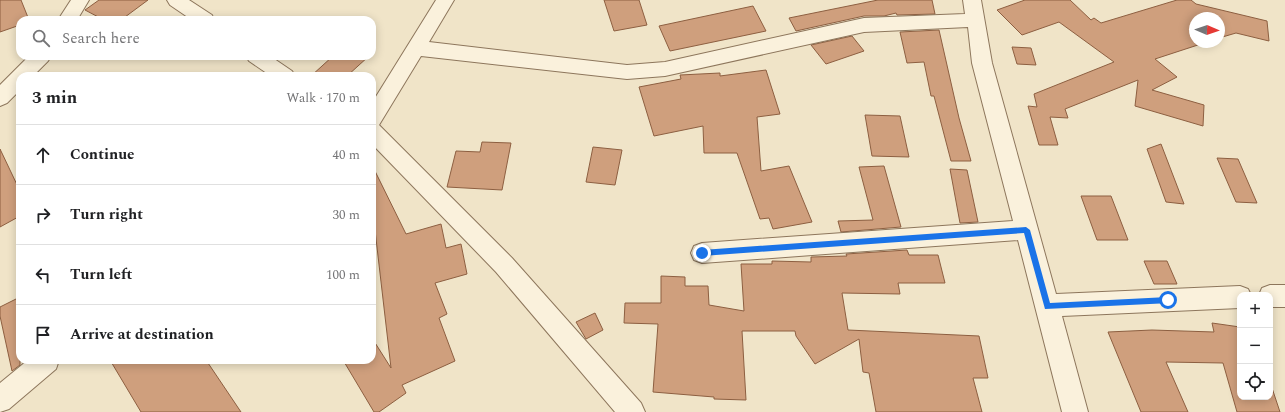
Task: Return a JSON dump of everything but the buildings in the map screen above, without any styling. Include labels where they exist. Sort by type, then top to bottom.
[{"type":"street","points":[[70,16],[80,0]]},
{"type":"street","points":[[176,0],[199,16]]},
{"type":"street","points":[[376,113],[445,0]]},
{"type":"street","points":[[959,0],[970,37],[982,63]]},
{"type":"street","points":[[972,0],[982,63],[1075,412]]},
{"type":"street","points":[[416,48],[627,72],[666,69],[864,25],[965,21]]},
{"type":"street","points":[[24,72],[37,60]]},
{"type":"street","points":[[262,60],[279,72]]},
{"type":"street","points":[[0,98],[16,80]]},
{"type":"street","points":[[376,135],[504,265],[632,412]]},
{"type":"street","points":[[702,253],[1026,230]]},
{"type":"street","points":[[1273,296],[1285,296]]},
{"type":"street","points":[[1047,306],[1237,297]]},
{"type":"street","points":[[0,400],[42,364]]},
{"type":"route","points":[[702,253],[1026,230],[1047,306],[1168,300]]}]
